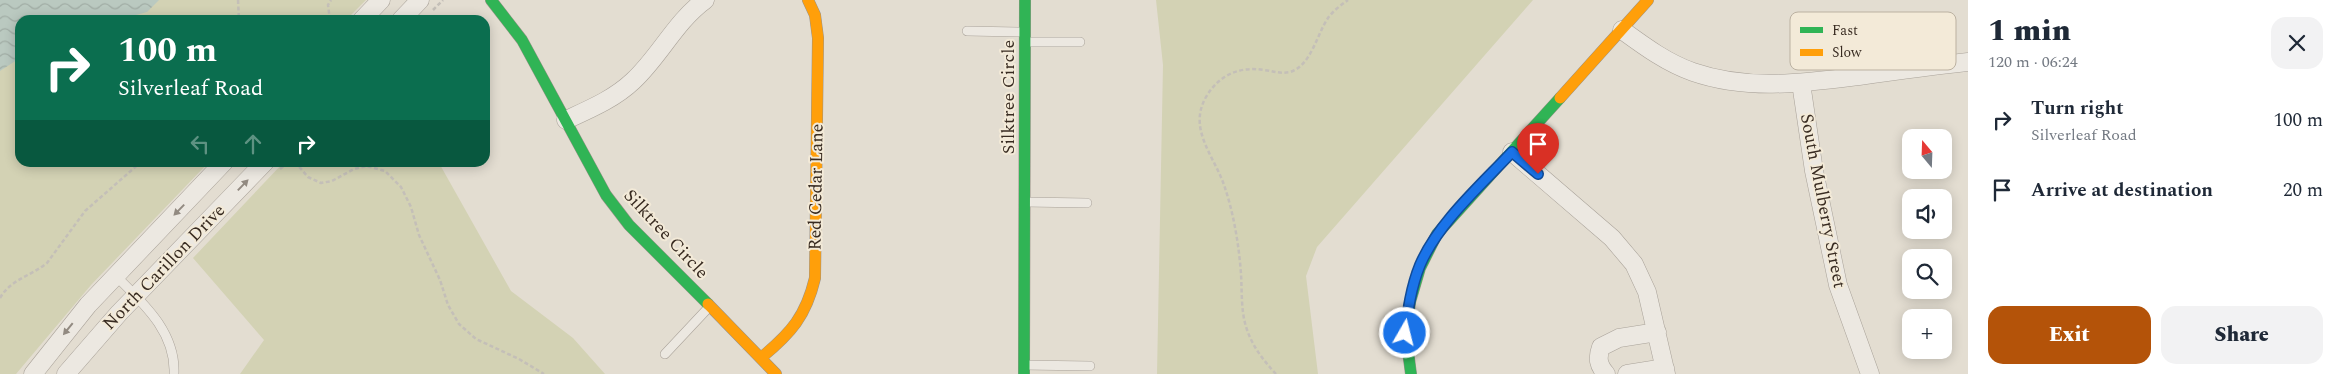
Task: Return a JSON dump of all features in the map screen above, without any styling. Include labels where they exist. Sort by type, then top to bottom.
[{"type":"street","points":[[367,15],[381,0]]},
{"type":"street","points":[[406,15],[420,0]]},
{"type":"street","name":"Silktree Circle","points":[[491,0],[522,40],[606,195],[629,225],[762,357],[776,374]]},
{"type":"street","points":[[566,120],[607,101],[632,82],[650,63],[675,28],[691,10],[705,0]]},
{"type":"street","name":"Red Cedar Lane","points":[[762,357],[791,334],[811,296],[815,278],[818,38],[815,14],[808,0]]},
{"type":"street","name":"Silktree Circle","points":[[1024,369],[1025,0]]},
{"type":"street","points":[[1411,374],[1405,333],[1410,296],[1420,264],[1437,234],[1648,0]]},
{"type":"street","points":[[1622,30],[1660,56],[1692,72],[1731,82],[1768,85],[1801,83],[1904,70]]},
{"type":"street","name":"South Mulberry Street","points":[[1801,83],[1814,171],[1838,285],[1870,374]]},
{"type":"street","points":[[1512,152],[1612,238],[1634,264],[1647,292],[1665,371],[1627,374]]},
{"type":"street","name":"North Carillon Drive","points":[[33,374],[88,305],[219,167]]},
{"type":"street","name":"North Carillon Drive","points":[[66,374],[136,296],[260,167]]},
{"type":"street","points":[[1606,374],[1599,367],[1598,356],[1601,347],[1619,338],[1657,332]]},
{"type":"lane","points":[[966,31],[1080,42]]},
{"type":"lane","points":[[1025,202],[1086,203]]},
{"type":"lane","points":[[116,276],[147,307],[165,333],[171,350],[174,374]]},
{"type":"lane","points":[[665,354],[710,306]]},
{"type":"lane","points":[[1024,369],[1090,366]]},
{"type":"path","points":[[238,0],[239,15]]},
{"type":"path","points":[[329,15],[328,6],[331,0]]},
{"type":"path","points":[[1276,374],[1259,354],[1245,323],[1237,242],[1225,188],[1200,133],[1201,116],[1205,98],[1215,84],[1226,74],[1242,69],[1279,73],[1290,72],[1299,67],[1309,54],[1329,16],[1348,0]]},
{"type":"path","points":[[0,298],[12,283],[47,263],[80,217],[100,196],[135,167]]},
{"type":"path","points":[[299,167],[308,177],[321,183],[332,181],[354,169],[363,167]]},
{"type":"path","points":[[371,167],[385,171],[401,187],[411,207],[419,235],[440,280],[448,306],[459,324],[476,339],[519,359],[544,374]]},
{"type":"green space","points":[[0,0],[366,0],[351,15],[15,15],[15,167],[204,167],[91,285],[16,374],[0,374]]},
{"type":"green space","points":[[1156,0],[1533,0],[1317,247],[1306,276],[1318,374],[1157,374],[1163,65]]},
{"type":"green space","points":[[279,167],[441,167],[511,291],[573,338],[605,374],[240,374],[264,340],[193,258]]},
{"type":"water","points":[[0,0],[159,0],[147,12],[136,15],[15,15],[15,61],[0,71]]},
{"type":"traffic: fast","points":[[491,0],[522,40],[606,195],[629,225],[708,304]]},
{"type":"traffic: fast","points":[[1024,374],[1025,0]]},
{"type":"traffic: fast","points":[[1411,374],[1406,336],[1410,302],[1420,268],[1437,234],[1560,98]]},
{"type":"traffic: slow","points":[[762,357],[796,323],[807,303],[815,278],[818,38],[815,15],[808,0]]},
{"type":"traffic: slow","points":[[1560,98],[1648,0]]},
{"type":"traffic: slow","points":[[708,304],[776,374]]},
{"type":"route","points":[[1405,333],[1410,296],[1420,264],[1437,234],[1512,152],[1538,174]]}]
